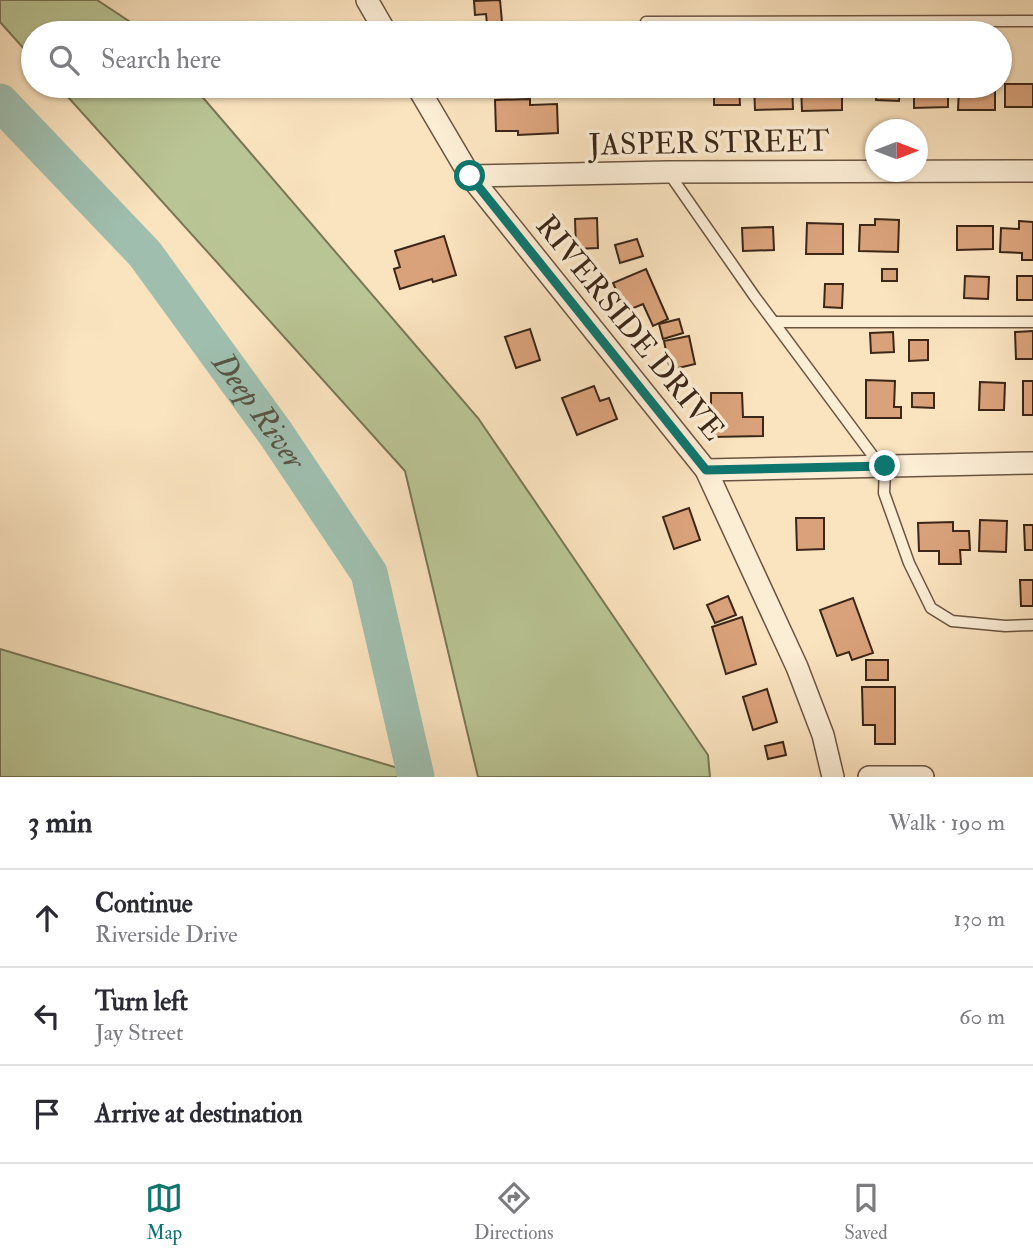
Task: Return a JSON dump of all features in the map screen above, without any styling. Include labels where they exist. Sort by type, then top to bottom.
[{"type":"street","points":[[367,0],[379,21]]},
{"type":"street","name":"RIVERSIDE DRIVE","points":[[424,98],[470,176],[706,470],[797,667],[823,735],[833,777]]},
{"type":"street","name":"JASPER STREET","points":[[470,176],[668,172],[1033,172]]},
{"type":"street","points":[[706,470],[1033,463]]},
{"type":"street","points":[[869,777],[923,777]]},
{"type":"lane","points":[[1012,21],[1033,21]]},
{"type":"lane","points":[[668,172],[774,322],[873,456],[885,466],[884,493],[909,563],[931,608],[952,621],[1005,626],[1033,625]]},
{"type":"lane","points":[[774,322],[1033,321]]},
{"type":"green space","points":[[0,0],[97,0],[129,21],[21,21],[21,46],[0,22]]},
{"type":"green space","points":[[69,98],[203,98],[478,418],[708,755],[710,777],[478,777],[405,471]]},
{"type":"green space","points":[[0,649],[428,777],[0,777]]},
{"type":"building","points":[[500,0],[502,21],[487,21],[486,14],[475,15],[474,1]]},
{"type":"building","points":[[1012,84],[1033,84],[1033,107],[1005,107],[1005,98],[1012,98]]},
{"type":"building","points":[[714,98],[740,98],[740,105],[714,105]]},
{"type":"building","points":[[754,98],[793,98],[793,109],[755,110]]},
{"type":"building","points":[[801,98],[842,98],[842,110],[802,111]]},
{"type":"building","points":[[876,98],[899,98],[899,101]]},
{"type":"building","points":[[914,98],[948,98],[948,107],[914,108]]},
{"type":"building","points":[[959,98],[995,98],[995,110],[958,110]]},
{"type":"building","points":[[530,99],[530,105],[557,104],[558,133],[518,135],[518,131],[496,131],[495,100]]},
{"type":"building","points":[[597,218],[598,248],[576,249],[575,219]]},
{"type":"building","points":[[875,219],[899,220],[898,252],[859,251],[860,225],[875,225]]},
{"type":"building","points":[[1019,221],[1033,222],[1033,260],[1022,260],[1022,253],[1000,252],[1001,228],[1019,229]]},
{"type":"building","points":[[807,223],[843,224],[843,254],[806,254]]},
{"type":"building","points":[[957,226],[993,226],[993,249],[957,250]]},
{"type":"building","points":[[773,227],[774,250],[743,251],[742,228]]},
{"type":"building","points":[[444,236],[456,275],[400,289],[394,269],[400,267],[395,251]]},
{"type":"building","points":[[637,239],[643,256],[620,263],[615,245]]},
{"type":"building","points":[[646,269],[668,319],[653,326],[643,304],[626,311],[613,283]]},
{"type":"building","points":[[882,269],[897,269],[897,281],[882,281]]},
{"type":"building","points":[[965,276],[989,277],[988,299],[964,298]]},
{"type":"building","points":[[1017,276],[1033,276],[1033,300],[1017,300]]},
{"type":"building","points":[[825,284],[843,284],[842,308],[824,307]]},
{"type":"building","points":[[679,319],[683,333],[663,339],[659,324]]},
{"type":"building","points":[[530,329],[540,360],[516,368],[505,337]]},
{"type":"building","points":[[1033,331],[1033,359],[1016,359],[1015,332]]},
{"type":"building","points":[[893,332],[894,352],[871,353],[870,333]]},
{"type":"building","points":[[689,336],[695,364],[670,370],[664,341]]},
{"type":"building","points":[[909,340],[928,340],[928,360],[909,361]]},
{"type":"building","points":[[866,380],[895,381],[894,407],[901,407],[901,418],[866,418]]},
{"type":"building","points":[[1023,381],[1033,381],[1033,415],[1023,415]]},
{"type":"building","points":[[980,382],[1005,383],[1004,410],[979,410]]},
{"type":"building","points":[[594,386],[600,401],[609,398],[617,419],[577,435],[562,398]]},
{"type":"building","points":[[711,393],[742,393],[743,417],[763,417],[763,436],[711,437]]},
{"type":"building","points":[[912,393],[934,393],[934,408],[912,407]]},
{"type":"building","points":[[689,508],[700,540],[674,549],[663,517]]},
{"type":"building","points":[[796,518],[824,518],[824,549],[797,550]]},
{"type":"building","points":[[980,520],[1007,521],[1006,552],[979,551]]},
{"type":"building","points":[[953,522],[953,531],[969,531],[970,550],[960,550],[961,564],[939,564],[939,551],[919,551],[918,523]]},
{"type":"building","points":[[1024,525],[1033,525],[1033,550],[1025,550]]},
{"type":"building","points":[[1020,580],[1033,580],[1033,606],[1021,606]]},
{"type":"building","points":[[728,596],[736,615],[715,623],[707,605]]},
{"type":"building","points":[[853,598],[873,653],[852,660],[849,652],[837,656],[820,610]]},
{"type":"building","points":[[742,617],[756,664],[726,674],[712,627]]},
{"type":"building","points":[[866,660],[888,660],[888,680],[866,680]]},
{"type":"building","points":[[862,687],[895,687],[895,744],[875,744],[875,725],[863,725]]},
{"type":"building","points":[[767,689],[777,722],[753,730],[743,697]]},
{"type":"building","points":[[783,742],[786,755],[768,759],[765,746]]},
{"type":"waterway","name":"Deep River","points":[[0,102],[145,254],[276,434],[369,573],[416,777]]},
{"type":"route","points":[[470,176],[706,470],[885,466]]}]
